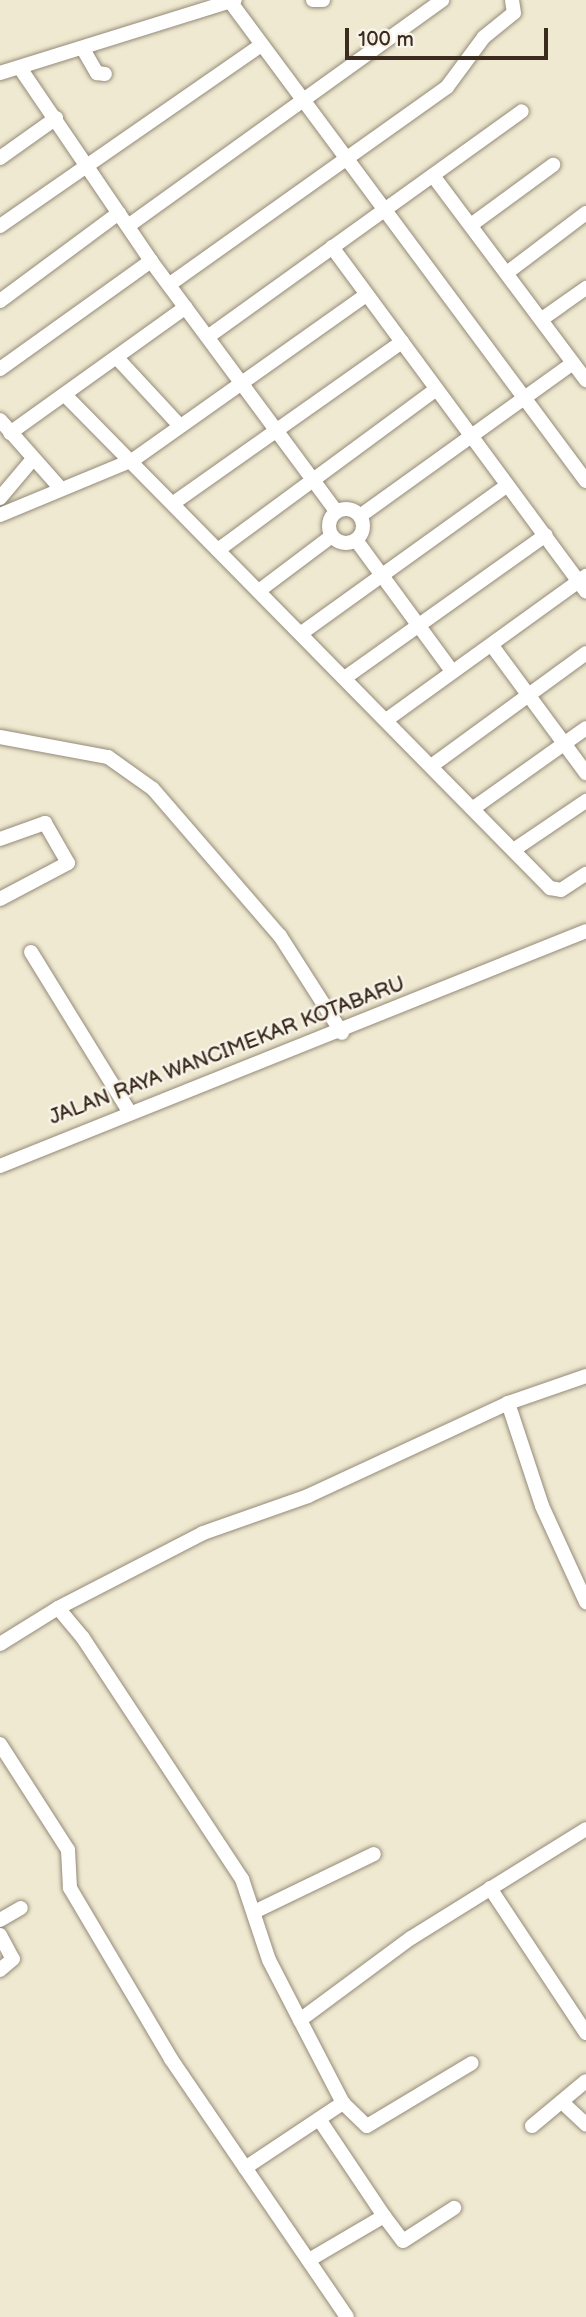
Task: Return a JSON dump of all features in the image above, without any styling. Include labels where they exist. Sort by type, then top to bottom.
[{"type":"street","points":[[313,0],[323,0]]},
{"type":"street","points":[[128,226],[442,0]]},
{"type":"street","points":[[170,284],[447,87],[484,37],[514,13],[512,0]]},
{"type":"street","points":[[0,74],[231,1],[260,46],[383,213],[586,481]]},
{"type":"street","points":[[0,226],[260,46]]},
{"type":"street","points":[[83,49],[97,73],[105,74]]},
{"type":"street","points":[[20,68],[150,261],[209,336],[337,512],[360,516],[524,398],[581,369],[434,177]]},
{"type":"street","points":[[209,336],[434,177],[522,111]]},
{"type":"street","points":[[0,158],[56,118]]},
{"type":"street","points":[[471,225],[553,165]]},
{"type":"street","points":[[0,301],[119,213]]},
{"type":"street","points":[[508,272],[586,213]]},
{"type":"street","points":[[332,247],[506,486],[584,583],[493,648],[452,671],[389,718]]},
{"type":"street","points":[[0,369],[150,261]]},
{"type":"street","points":[[542,319],[586,288]]},
{"type":"street","points":[[0,515],[133,460],[366,295]]},
{"type":"street","points":[[10,433],[66,397],[186,307]]},
{"type":"street","points":[[175,502],[402,342]]},
{"type":"street","points":[[118,359],[180,426]]},
{"type":"street","points":[[218,550],[435,390]]},
{"type":"street","points":[[66,397],[133,460],[218,550],[389,718],[552,890],[586,874]]},
{"type":"street","points":[[0,420],[61,489]]},
{"type":"street","points":[[0,498],[33,459]]},
{"type":"street","points":[[303,632],[506,486]]},
{"type":"street","points":[[331,536],[329,522],[337,512]]},
{"type":"street","points":[[331,536],[346,543],[356,540],[363,529],[360,516]]},
{"type":"street","points":[[346,677],[417,624],[546,535]]},
{"type":"street","points":[[260,590],[331,536]]},
{"type":"street","points":[[356,540],[452,671]]},
{"type":"street","points":[[493,648],[586,773]]},
{"type":"street","points":[[434,764],[527,693],[586,653]]},
{"type":"street","points":[[475,807],[586,728]]},
{"type":"street","points":[[0,737],[108,757],[153,789],[280,936],[342,1033]]},
{"type":"street","points":[[515,849],[586,801]]},
{"type":"street","points":[[0,839],[45,823],[68,863],[0,899]]},
{"type":"street","name":"JALAN RAYA WANCIMEKAR KOTABARU","points":[[0,1166],[129,1111],[342,1033],[586,931]]},
{"type":"street","points":[[30,952],[129,1111]]},
{"type":"street","points":[[0,1644],[58,1608],[203,1533],[308,1496],[508,1403],[586,1376]]},
{"type":"street","points":[[508,1403],[542,1506],[586,1602]]},
{"type":"street","points":[[58,1608],[208,1823],[254,1912],[269,1960],[343,2103],[367,2126],[472,2063]]},
{"type":"street","points":[[0,1744],[68,1850],[70,1888],[245,2168],[347,2317]]},
{"type":"street","points":[[300,2020],[490,1888],[586,1829]]},
{"type":"street","points":[[254,1912],[374,1854]]},
{"type":"street","points":[[490,1888],[586,2032]]},
{"type":"street","points":[[0,1920],[21,1908]]},
{"type":"street","points":[[0,1935],[13,1959],[0,1970]]},
{"type":"street","points":[[532,2126],[586,2081]]},
{"type":"street","points":[[562,2102],[586,2124]]},
{"type":"street","points":[[245,2168],[343,2103]]},
{"type":"street","points":[[319,2119],[384,2216],[404,2241],[454,2208]]},
{"type":"street","points":[[309,2260],[384,2216]]}]
